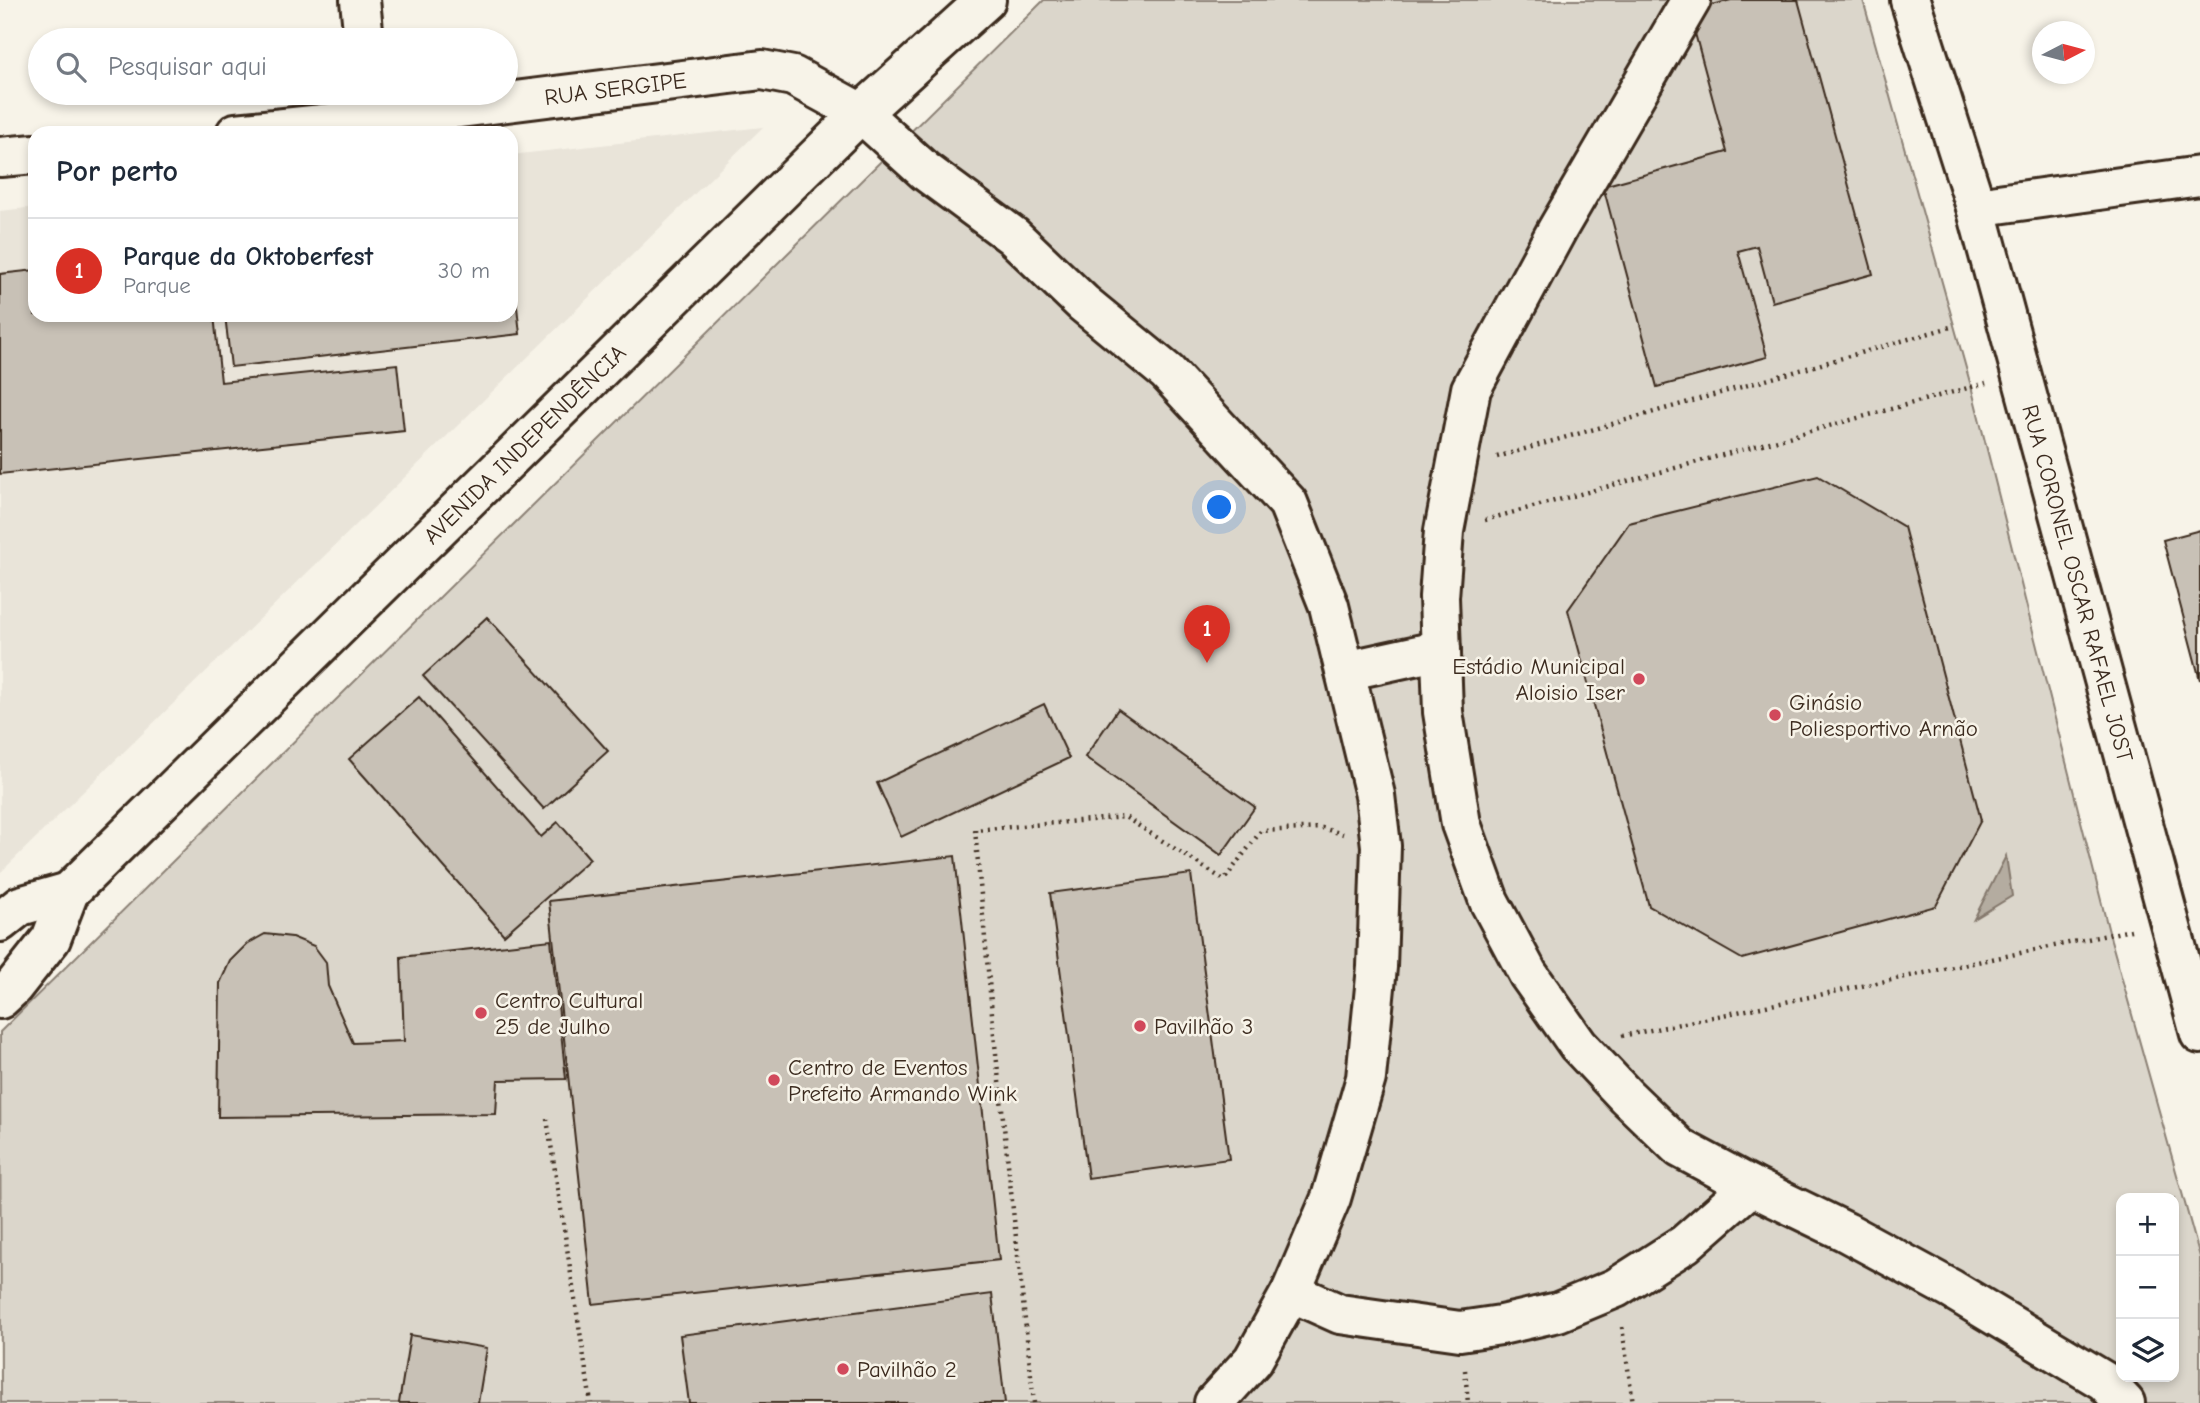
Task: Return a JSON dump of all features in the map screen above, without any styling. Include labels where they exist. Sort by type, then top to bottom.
[{"type":"main road","points":[[360,0],[363,28]]},
{"type":"main road","points":[[1691,0],[1595,162],[1471,389],[1444,531],[1439,597],[1443,712],[1461,824],[1489,901],[1528,974],[1578,1045],[1626,1097],[1681,1148],[1951,1289],[2104,1381],[2125,1403]]},
{"type":"main road","name":"RUA CORONEL OSCAR RAFAEL JOST","points":[[1910,0],[1976,207],[2200,1034]]},
{"type":"main road","name":"RUA CORONEL OSCAR RAFAEL JOST","points":[[1935,0],[1954,135]]},
{"type":"main road","name":"AVENIDA INDEPENDÊNCIA","points":[[0,999],[13,987],[51,939],[69,892],[861,113],[979,3]]},
{"type":"main road","name":"RUA SERGIPE","points":[[518,92],[762,70],[793,76],[861,113],[925,171],[1013,236],[1083,303],[1167,372],[1288,503],[1329,606],[1375,795],[1381,846],[1377,967],[1366,1078],[1331,1198],[1292,1292],[1253,1360],[1214,1403]]},
{"type":"main road","name":"RUA SERGIPE","points":[[271,126],[370,106]]},
{"type":"main road","points":[[0,157],[28,155]]},
{"type":"main road","points":[[1976,207],[2200,176]]},
{"type":"main road","points":[[1345,671],[1441,650]]},
{"type":"main road","name":"AVENIDA INDEPENDÊNCIA","points":[[0,922],[20,906],[69,892]]},
{"type":"main road","points":[[1292,1292],[1340,1314],[1460,1331],[1558,1312],[1616,1288],[1685,1244],[1751,1186]]},
{"type":"path","points":[[1455,469],[1954,326]]},
{"type":"path","points":[[1444,531],[2021,374]]},
{"type":"path","points":[[1034,1403],[975,830],[1125,817],[1224,880],[1261,831],[1322,828],[1381,846]]},
{"type":"path","points":[[1578,1045],[2169,922]]},
{"type":"path","points":[[547,1119],[591,1403]]},
{"type":"path","points":[[1616,1288],[1633,1403]]},
{"type":"shaded area","points":[[1044,0],[1863,0],[1971,386],[2111,940],[2200,1257],[2200,1403],[1,1403],[0,1032]]},
{"type":"shaded area","points":[[763,127],[0,873],[0,211],[28,208],[28,322],[518,322],[518,154]]},
{"type":"shaded area","points":[[2006,856],[2012,896],[1974,919]]},
{"type":"building","points":[[1731,0],[1798,0],[1873,274],[1772,302],[1757,246],[1738,251],[1767,357],[1657,387],[1603,186],[1727,152],[1689,11]]},
{"type":"building","points":[[28,271],[28,322],[215,322],[221,382],[397,364],[404,431],[0,474],[0,274]]},
{"type":"building","points":[[518,316],[520,334],[231,367],[226,322],[518,322]]},
{"type":"building","name":"Ginásio Poliesportivo Arnão","points":[[1818,476],[1904,527],[1981,820],[1936,906],[1742,959],[1649,906],[1568,610],[1629,523]]},
{"type":"building","points":[[2200,530],[2200,680],[2163,540]]},
{"type":"building","points":[[487,617],[608,751],[544,809],[423,676]]},
{"type":"building","points":[[419,697],[541,837],[558,822],[590,859],[504,935],[349,759]]},
{"type":"building","points":[[1044,704],[1069,758],[901,837],[877,783]]},
{"type":"building","points":[[1118,709],[1255,807],[1221,855],[1085,757]]},
{"type":"building","name":"Centro de Eventos Prefeito Armando Wink","points":[[955,856],[999,1260],[593,1304],[549,901]]},
{"type":"building","name":"Pavilhão 3","points":[[1191,874],[1229,1159],[1088,1178],[1050,893]]},
{"type":"building","name":"Centro Cultural 25 de Julho","points":[[265,934],[292,937],[314,946],[326,962],[328,986],[353,1043],[404,1041],[401,957],[551,940],[566,1079],[498,1080],[496,1114],[218,1117],[220,983],[230,961],[247,944]]},
{"type":"building","name":"Pavilhão 2","points":[[992,1294],[1005,1403],[689,1403],[680,1335]]},
{"type":"building","points":[[410,1335],[487,1348],[478,1403],[399,1403]]},
{"type":"place","name":"Parque da Oktoberfest","points":[[1207,663]]},
{"type":"place","name":"Estádio Municipal Aloisio Iser","points":[[1639,679]]},
{"type":"place","name":"Ginásio Poliesportivo Arnão","points":[[1775,715]]},
{"type":"place","name":"Centro Cultural 25 de Julho","points":[[481,1013]]},
{"type":"place","name":"Pavilhão 3","points":[[1140,1026]]},
{"type":"place","name":"Centro de Eventos Prefeito Armando Wink","points":[[774,1080]]},
{"type":"place","name":"Pavilhão 2","points":[[843,1369]]}]
